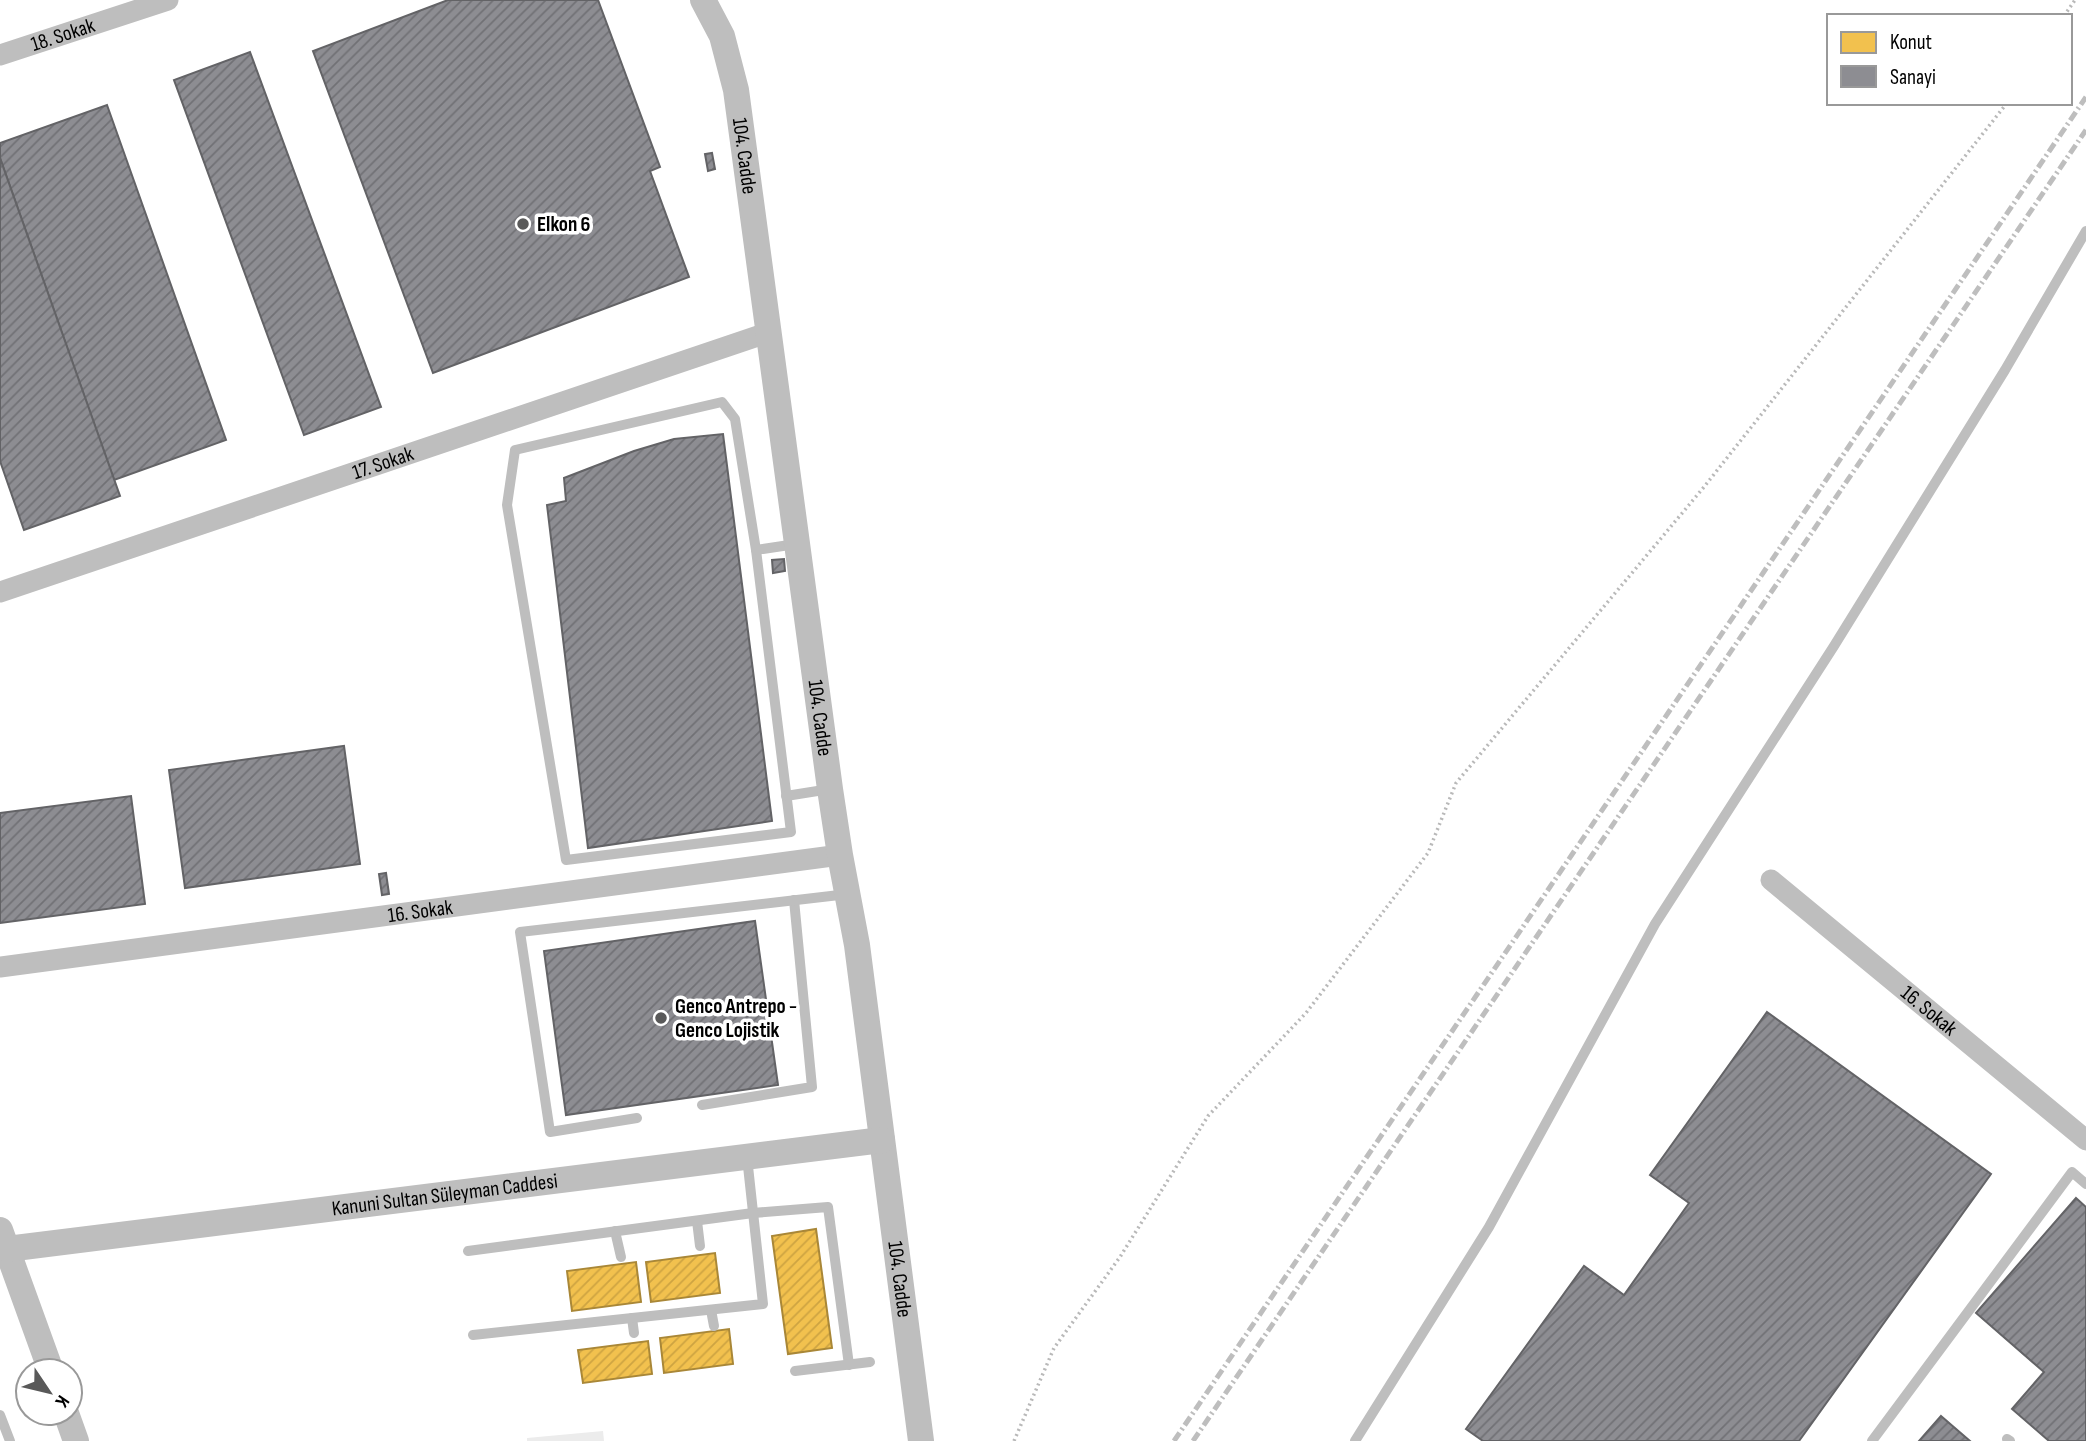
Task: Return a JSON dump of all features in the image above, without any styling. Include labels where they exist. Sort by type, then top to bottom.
[{"type":"street","name":"18. Sokak","points":[[0,54],[168,0]]},
{"type":"street","name":"104. Cadde","points":[[703,0],[722,37],[736,90],[830,789],[857,944],[921,1441]]},
{"type":"street","name":"17. Sokak","points":[[0,592],[767,333]]},
{"type":"street","name":"16. Sokak","points":[[0,967],[840,855]]},
{"type":"street","name":"16. Sokak","points":[[1771,880],[2086,1140]]},
{"type":"street","name":"Kanuni Sultan Süleyman Caddesi","points":[[4,1240],[882,1140]]},
{"type":"street","points":[[4,1240],[46,1357]]},
{"type":"lane","points":[[1355,1441],[1489,1227],[1655,924],[1834,646],[2005,370],[2086,231]]},
{"type":"lane","points":[[722,402],[735,418],[756,550],[791,832],[566,860],[508,505],[515,450],[722,402]]},
{"type":"lane","points":[[756,550],[796,544]]},
{"type":"lane","points":[[786,796],[830,789]]},
{"type":"lane","points":[[637,1118],[550,1132],[520,932],[848,894]]},
{"type":"lane","points":[[702,1105],[812,1087],[794,900]]},
{"type":"lane","points":[[473,1335],[764,1304],[747,1157]]},
{"type":"lane","points":[[1872,1441],[2072,1172],[2086,1184]]},
{"type":"lane","points":[[468,1251],[753,1213],[828,1208],[849,1365]]},
{"type":"lane","points":[[697,1221],[700,1246]]},
{"type":"lane","points":[[615,1231],[621,1257]]},
{"type":"lane","points":[[711,1310],[714,1326]]},
{"type":"lane","points":[[632,1318],[634,1334]]},
{"type":"lane","points":[[795,1371],[870,1362]]},
{"type":"lane","points":[[0,1415],[10,1441]]},
{"type":"path","points":[[1014,1441],[1054,1348],[1120,1257],[1208,1116],[1306,1013],[1428,853],[1456,783],[1704,487],[2005,105]]},
{"type":"shaded area","points":[[603,1431],[604,1441],[527,1441],[527,1438]]},
{"type":"building: Konut","points":[[816,1229],[832,1348],[788,1354],[772,1236]]},
{"type":"building: Konut","points":[[715,1253],[720,1293],[651,1302],[646,1262]]},
{"type":"building: Konut","points":[[636,1262],[641,1302],[572,1311],[567,1271]]},
{"type":"building: Konut","points":[[729,1329],[733,1364],[664,1373],[660,1338]]},
{"type":"building: Konut","points":[[648,1341],[652,1374],[583,1383],[578,1350]]},
{"type":"building: Sanayi","name":"Elkon 6","points":[[448,0],[598,0],[660,167],[650,171],[689,277],[433,373],[313,51]]},
{"type":"building: Sanayi","points":[[250,52],[381,407],[304,435],[174,80]]},
{"type":"building: Sanayi","points":[[107,105],[226,440],[114,480],[0,158],[0,143]]},
{"type":"building: Sanayi","points":[[712,153],[715,169],[708,171],[705,154]]},
{"type":"building: Sanayi","points":[[0,158],[120,496],[24,530],[0,461]]},
{"type":"building: Sanayi","points":[[723,434],[772,821],[588,848],[547,505],[566,501],[564,478],[674,439]]},
{"type":"building: Sanayi","points":[[784,559],[785,571],[773,573],[772,560]]},
{"type":"building: Sanayi","points":[[344,746],[360,864],[185,888],[169,770]]},
{"type":"building: Sanayi","points":[[131,796],[145,904],[0,923],[0,813]]},
{"type":"building: Sanayi","points":[[386,873],[389,894],[382,895],[379,874]]},
{"type":"building: Sanayi","name":"Genco Antrepo - Genco Lojistik","points":[[755,921],[778,1085],[566,1115],[544,951]]},
{"type":"building: Sanayi","points":[[1767,1012],[1991,1174],[1799,1441],[1483,1441],[1466,1429],[1584,1266],[1624,1295],[1689,1203],[1650,1175]]},
{"type":"building: Sanayi","points":[[2076,1198],[2086,1207],[2086,1441],[2049,1441],[2012,1409],[2044,1372],[1976,1313]]},
{"type":"building: Sanayi","points":[[1941,1416],[1970,1441],[1919,1441]]},
{"type":"railway","points":[[1174,1441],[2086,97]]},
{"type":"railway","points":[[1193,1441],[2086,130]]},
{"type":"place","name":"Elkon 6","points":[[523,224]]},
{"type":"place","name":"Genco Antrepo - Genco Lojistik","points":[[661,1018]]}]
